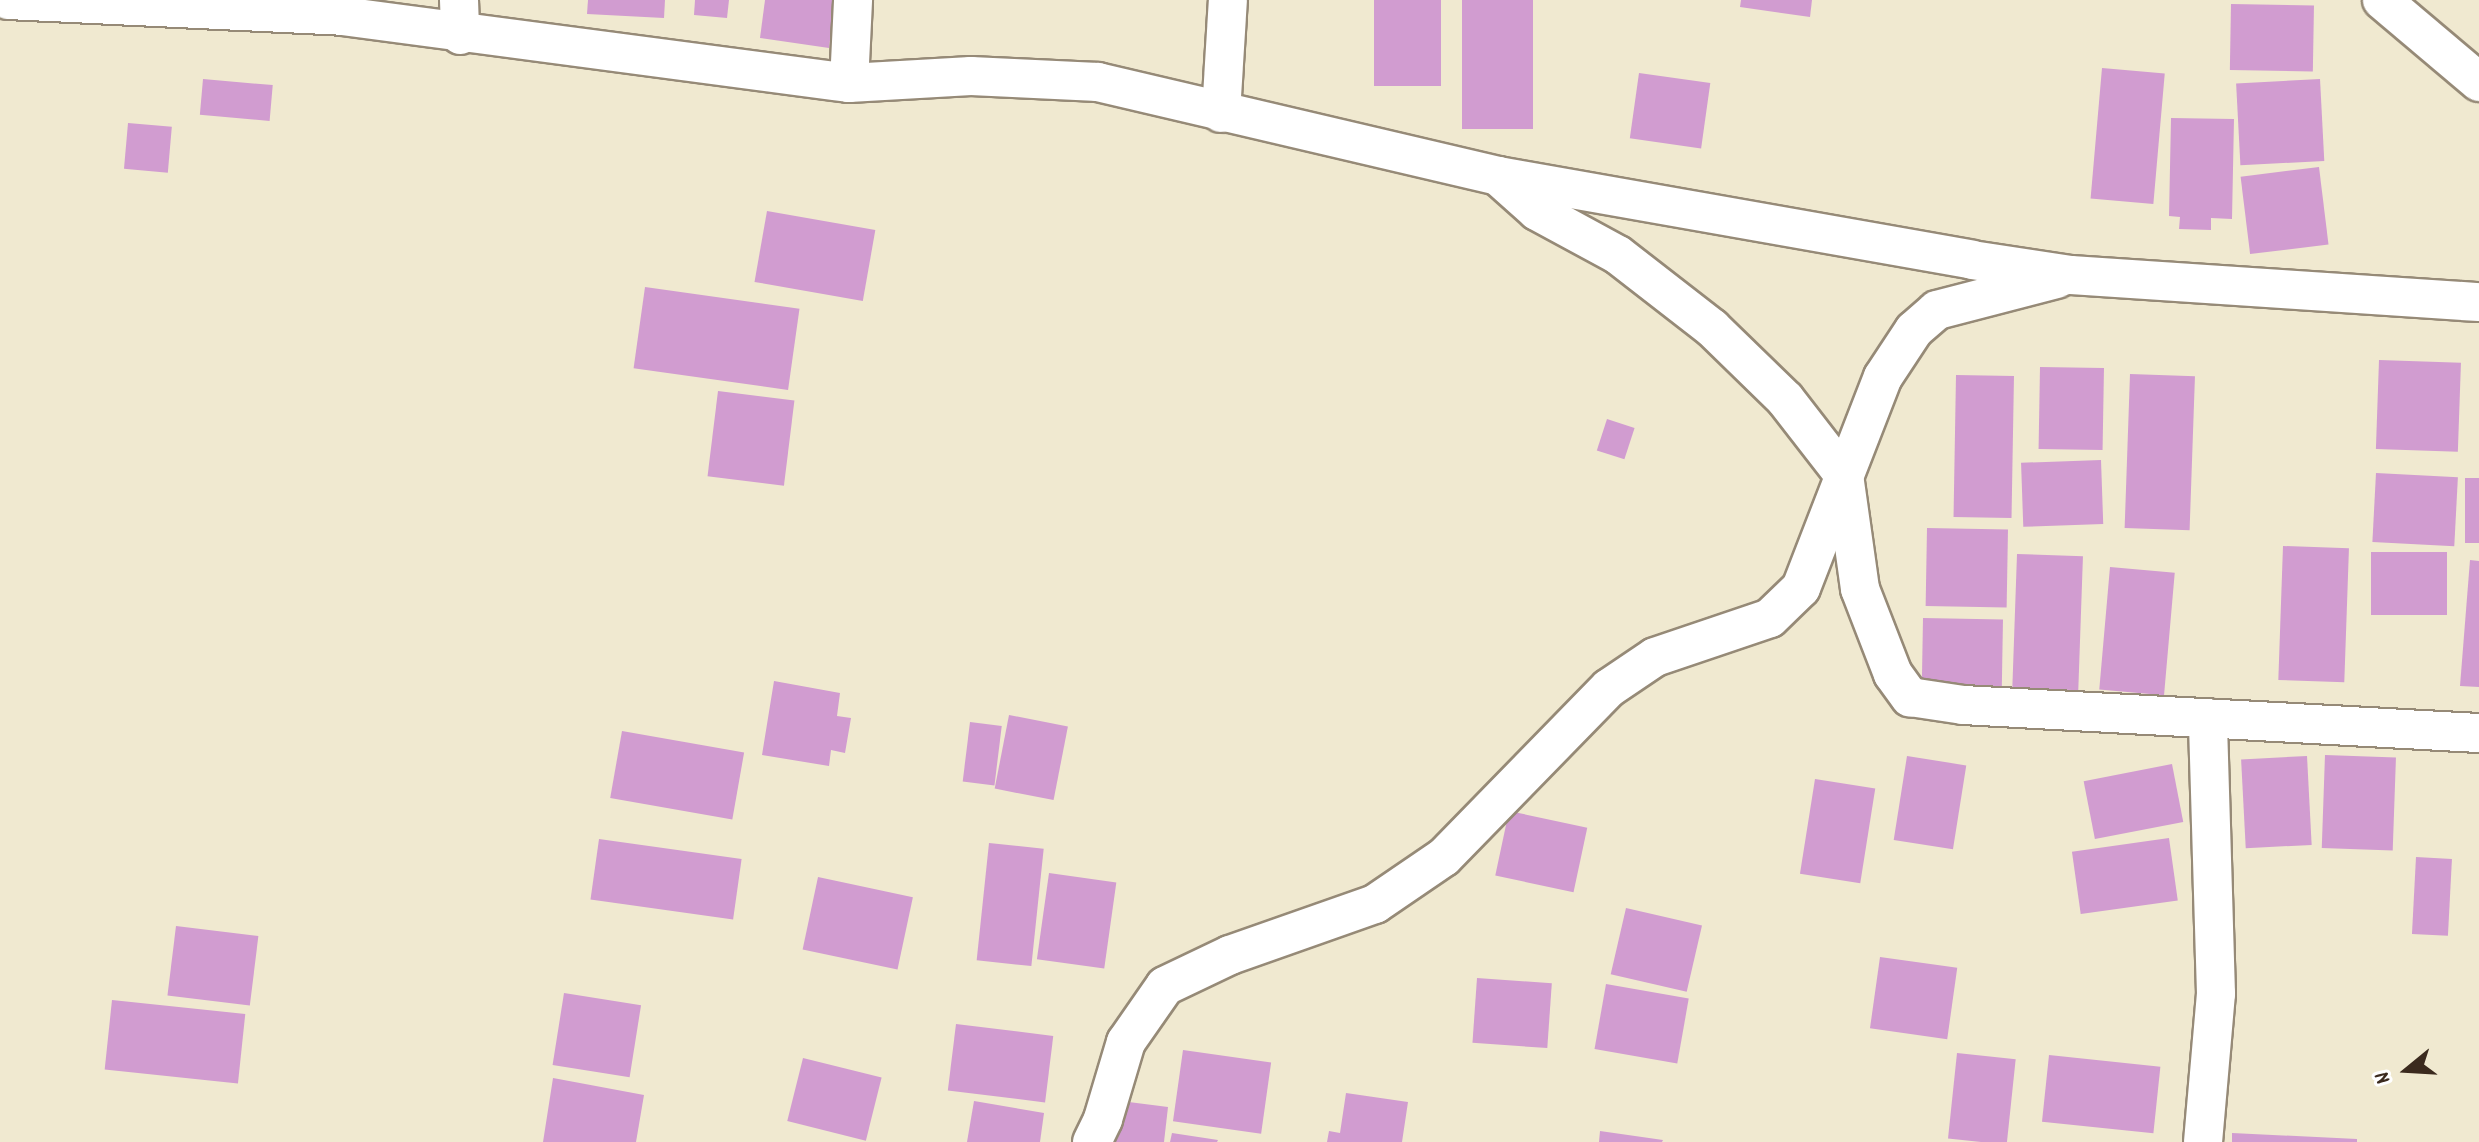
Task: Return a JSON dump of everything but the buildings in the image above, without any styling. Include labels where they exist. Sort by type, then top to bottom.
[{"type":"street","points":[[8,0],[342,16],[459,17],[849,83],[971,76],[1098,82],[1498,176],[2071,275],[2479,302]]},
{"type":"street","points":[[849,83],[853,0]]},
{"type":"street","points":[[1221,113],[1228,0]]},
{"type":"street","points":[[2382,0],[2479,82]]},
{"type":"street","points":[[1498,176],[1537,211],[1618,255],[1712,328],[1785,399],[1844,475],[1860,589],[1893,674],[1910,697],[1963,705],[2479,733]]},
{"type":"street","points":[[1092,1142],[1103,1119],[1126,1042],[1165,986],[1230,955],[1375,904],[1444,857],[1609,688],[1655,657],[1770,618],[1801,588],[1883,377],[1914,330],[1937,310],[2071,275]]},
{"type":"street","points":[[2203,1142],[2216,994],[2208,718]]}]
